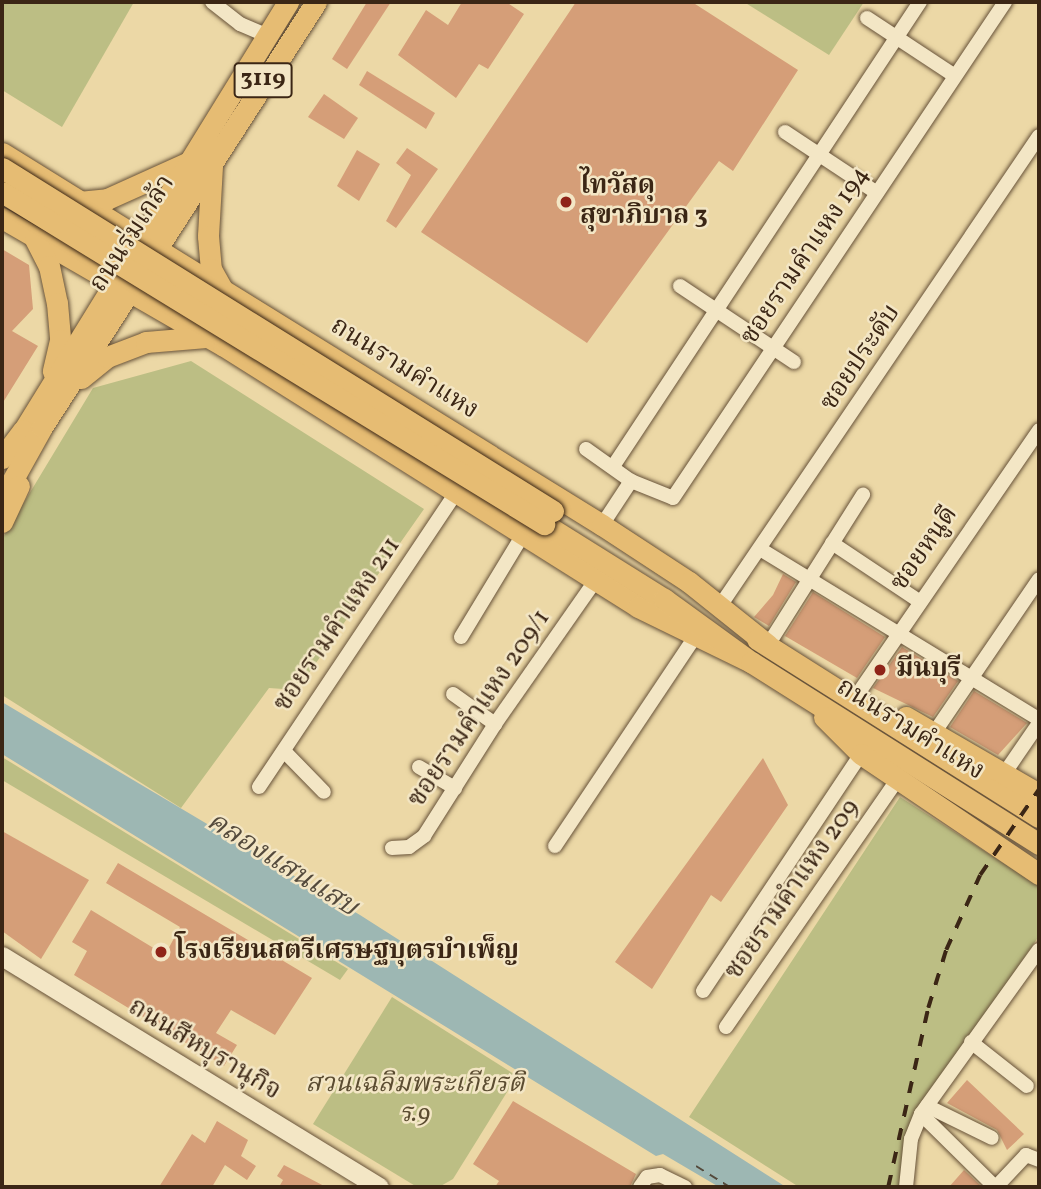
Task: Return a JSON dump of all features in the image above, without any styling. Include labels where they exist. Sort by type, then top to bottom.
[{"type":"main road","name":"ถนนร่มเกล้า","points":[[2,469],[27,437],[123,285],[148,243],[187,163],[288,2]]},
{"type":"main road","name":"ถนนร่มเกล้า","points":[[148,243],[213,161],[316,2]]},
{"type":"main road","name":"ถนนรามคำแหง","points":[[2,153],[602,525],[720,606],[768,645]]},
{"type":"main road","points":[[213,161],[208,236],[211,270],[220,287]]},
{"type":"main road","points":[[79,202],[107,199],[187,163]]},
{"type":"main road","name":"ถนนรามคำแหง","points":[[2,168],[548,517],[751,662],[1039,844]]},
{"type":"main road","points":[[8,222],[57,243],[75,239],[80,221],[53,186]]},
{"type":"main road","name":"ถนนรามคำแหง","points":[[2,192],[768,645],[1039,817]]},
{"type":"main road","name":"ถนนรามคำแหง","points":[[8,222],[34,239],[123,285],[596,580],[694,638],[751,662]]},
{"type":"main road","points":[[34,239],[54,281],[60,322],[54,395]]},
{"type":"main road","points":[[216,342],[186,313],[183,299],[196,293],[252,307]]},
{"type":"main road","points":[[54,395],[97,364],[128,348],[164,338],[216,342]]},
{"type":"main road","name":"ถนนร่มเกล้า","points":[[2,499],[27,437]]},
{"type":"main road","points":[[2,458],[27,437]]},
{"type":"main road","points":[[2,523],[23,478],[27,437]]},
{"type":"main road","points":[[855,698],[934,733],[1039,794]]},
{"type":"main road","points":[[813,702],[830,726],[861,754],[1039,874]]},
{"type":"main road","name":"ถนนสีหบุรานุกิจ","points":[[2,956],[379,1187]]},
{"type":"street","points":[[212,2],[240,24],[266,35]]},
{"type":"street","name":"ซอยรามคำแหง 194","points":[[920,2],[614,465],[631,481],[673,498],[1005,2]]},
{"type":"street","points":[[867,18],[955,76]]},
{"type":"street","points":[[785,132],[877,193]]},
{"type":"street","name":"ซอยประดับ","points":[[720,606],[1039,136]]},
{"type":"street","points":[[681,286],[794,362]]},
{"type":"street","name":"ซอยหนูดี","points":[[855,698],[919,601],[1039,430]]},
{"type":"street","points":[[586,449],[614,465]]},
{"type":"street","points":[[602,525],[631,481]]},
{"type":"street","name":"ซอยรามคำแหง 211","points":[[259,787],[457,491]]},
{"type":"street","points":[[768,645],[863,495]]},
{"type":"street","points":[[461,637],[524,533]]},
{"type":"street","points":[[832,543],[919,601]]},
{"type":"street","points":[[760,549],[899,631],[1039,721],[1004,774]]},
{"type":"street","points":[[934,733],[1039,579]]},
{"type":"street","name":"ซอยรามคำแหง 209/1","points":[[392,848],[409,847],[424,836],[495,724],[596,580]]},
{"type":"street","points":[[555,846],[694,638]]},
{"type":"street","points":[[453,694],[495,724]]},
{"type":"street","points":[[284,751],[324,792]]},
{"type":"street","points":[[703,991],[861,754]]},
{"type":"street","points":[[419,767],[455,788]]},
{"type":"street","name":"ซอยรามคำแหง 209","points":[[726,1027],[898,779]]},
{"type":"street","points":[[906,1187],[911,1139],[924,1110],[1039,950]]},
{"type":"street","points":[[971,1042],[1027,1086]]},
{"type":"street","points":[[924,1110],[992,1138]]},
{"type":"street","points":[[924,1110],[995,1187],[1026,1155],[1039,1160]]},
{"type":"street","points":[[640,1187],[648,1177],[660,1175],[685,1187]]},
{"type":"green space","points":[[2,2],[134,2],[62,127],[2,90]]},
{"type":"green space","points":[[744,2],[864,2],[829,55]]},
{"type":"green space","points":[[191,361],[424,509],[297,690],[269,688],[181,808],[2,695],[2,539],[93,388]]},
{"type":"green space","points":[[2,757],[348,969],[340,980],[2,780]]},
{"type":"green space","points":[[900,797],[1039,886],[1039,936],[909,1127],[900,1187],[799,1187],[689,1117]]},
{"type":"green space","name":"สวนเฉลิมพระเกียรติ ร.9","points":[[392,997],[517,1076],[453,1179],[439,1187],[417,1187],[313,1124]]},
{"type":"water","points":[[2,702],[360,915],[786,1187],[719,1187],[663,1154],[656,1156],[2,754]]},
{"type":"building","points":[[367,2],[391,2],[347,69],[332,59]]},
{"type":"building","points":[[462,2],[506,2],[524,14],[488,69],[479,64],[456,98],[398,55],[426,10],[448,25]]},
{"type":"building","name":"ไทวัสดุ สุขาภิบาล 3","points":[[576,2],[692,2],[798,70],[733,171],[719,161],[587,343],[421,232]]},
{"type":"building","points":[[367,71],[435,113],[426,129],[359,85]]},
{"type":"building","points":[[324,94],[358,118],[344,139],[308,117]]},
{"type":"building","points":[[407,148],[438,169],[396,228],[386,221],[411,175],[396,163]]},
{"type":"building","points":[[357,150],[380,164],[359,201],[337,186]]},
{"type":"building","points":[[2,249],[29,265],[33,309],[12,331],[38,346],[2,404]]},
{"type":"building","points":[[783,574],[796,582],[769,626],[754,617],[773,595]]},
{"type":"building","points":[[813,592],[885,637],[857,678],[785,636]]},
{"type":"building","points":[[902,647],[958,681],[933,717],[873,688]]},
{"type":"building","points":[[974,691],[1027,723],[998,755],[950,727]]},
{"type":"building","points":[[763,758],[788,805],[721,902],[711,895],[652,989],[615,962]]},
{"type":"building","points":[[2,831],[89,880],[41,959],[2,931]]},
{"type":"building","points":[[118,863],[312,978],[275,1035],[231,1010],[216,1033],[237,1045],[224,1066],[74,975],[87,951],[72,942],[91,910],[165,955],[180,927],[106,883]]},
{"type":"building","points":[[967,1080],[1024,1134],[1007,1150],[997,1130],[947,1103]]},
{"type":"building","points":[[513,1101],[636,1174],[630,1187],[495,1187],[499,1181],[473,1164]]},
{"type":"building","points":[[217,1121],[248,1140],[241,1156],[256,1166],[247,1180],[225,1165],[212,1187],[159,1187],[192,1134],[205,1143]]},
{"type":"building","points":[[284,1165],[326,1187],[279,1187],[283,1180],[277,1176]]},
{"type":"building","points":[[964,1170],[982,1187],[949,1187]]},
{"type":"ferry route","points":[[696,1166],[729,1187]]},
{"type":"railway","points":[[888,1187],[928,1008],[946,950],[980,875],[1039,789]]},
{"type":"place","name":"ไทวัสดุ สุขาภิบาล 3","points":[[566,202]]},
{"type":"place","name":"มีนบุรี","points":[[880,670]]},
{"type":"place","name":"โรงเรียนสตรีเศรษฐบุตรบำเพ็ญ","points":[[161,952]]},
{"type":"water label","name":"คลองแสนแสบ","points":[[282,865]]}]
